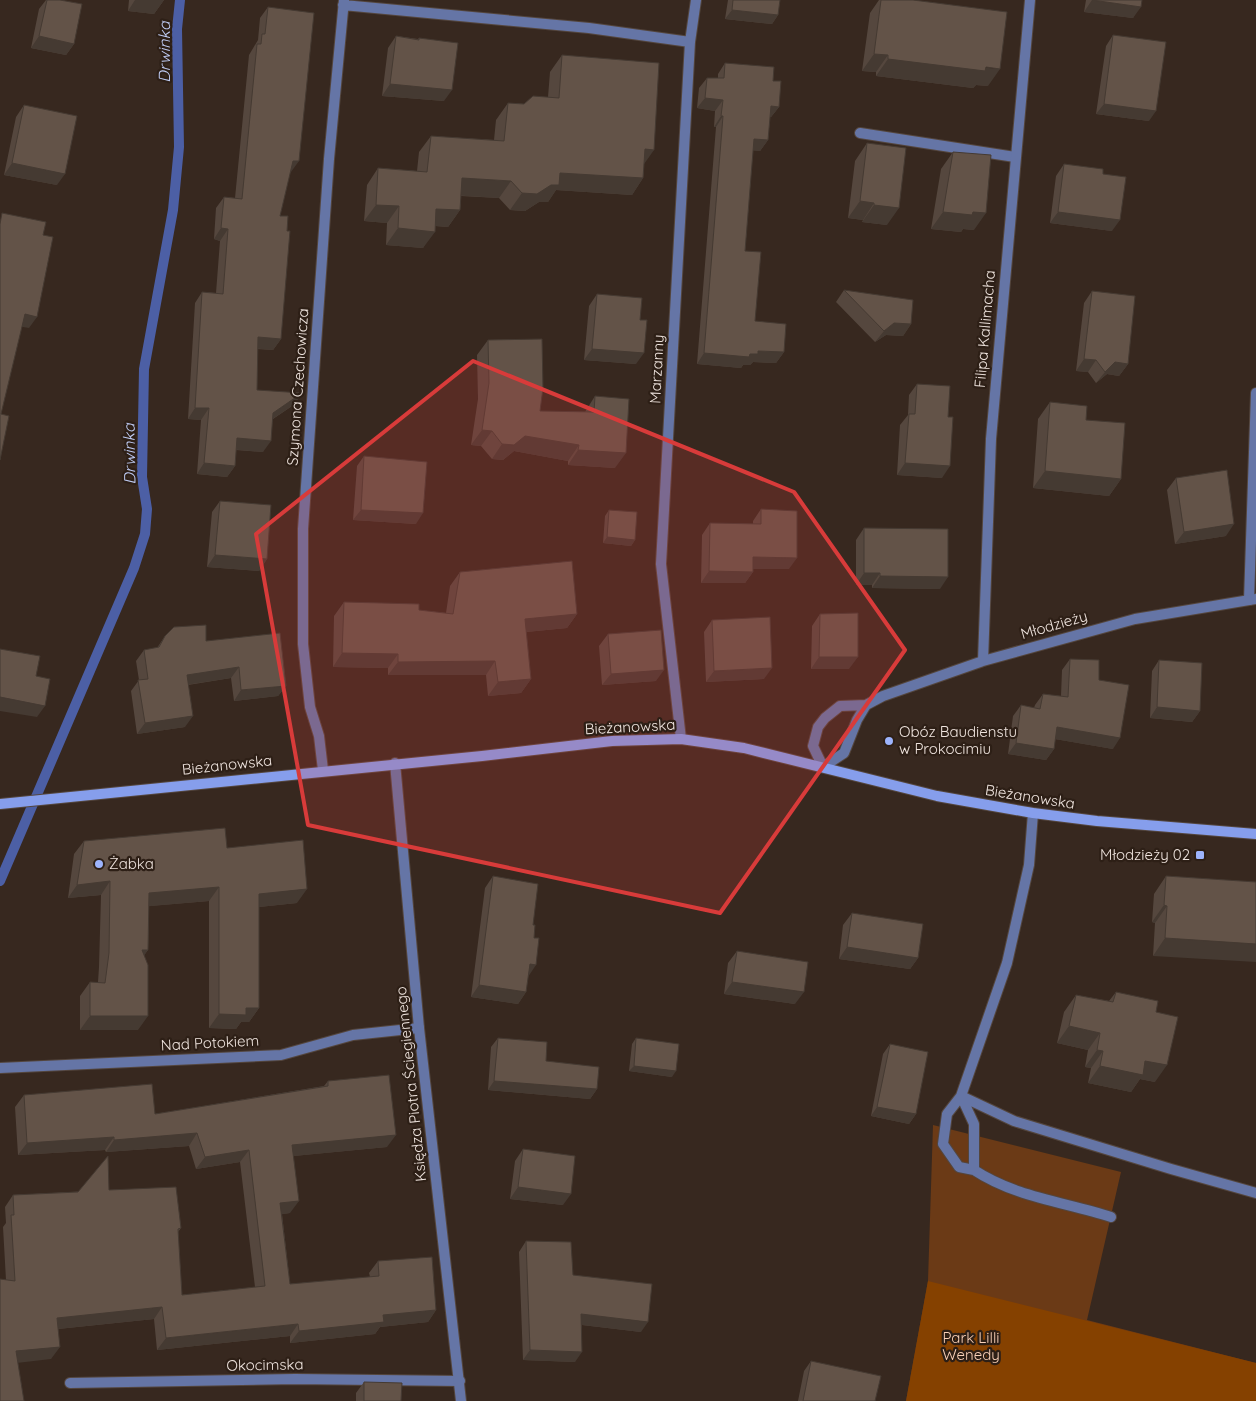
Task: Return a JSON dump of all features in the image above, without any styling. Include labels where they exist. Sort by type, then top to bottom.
[{"type":"street","name":"Marzanny","points":[[681,739],[661,564],[690,42],[696,0]]},
{"type":"street","name":"Filipa Kallimacha","points":[[983,661],[991,439],[1030,0]]},
{"type":"street","name":"Szymona Czechowicza","points":[[323,770],[319,736],[310,707],[303,644],[303,538],[329,159],[344,2],[589,28],[690,42]]},
{"type":"street","points":[[860,134],[1015,157]]},
{"type":"street","points":[[1253,600],[1256,394]]},
{"type":"street","name":"Młodzieży","points":[[823,767],[813,746],[818,727],[825,718],[840,706],[866,705],[882,696],[983,661],[1135,619],[1253,600]]},
{"type":"street","points":[[823,767],[844,753],[857,720],[866,705]]},
{"type":"street","name":"Bieżanowska","points":[[0,804],[323,770],[482,756],[621,740],[681,739],[744,748],[937,796],[1033,813],[1106,822],[1256,834]]},
{"type":"street","name":"Księdza Piotra Ściegiennego","points":[[395,763],[419,1028],[461,1401]]},
{"type":"street","points":[[1033,813],[1029,865],[1007,963],[961,1096],[947,1114],[943,1144],[959,1167],[974,1170],[989,1180],[1029,1196],[1111,1217]]},
{"type":"street","name":"Nad Potokiem","points":[[0,1068],[281,1055],[353,1035],[419,1028]]},
{"type":"street","points":[[961,1096],[974,1124],[974,1170]]},
{"type":"street","points":[[961,1096],[1014,1121],[1171,1170],[1256,1193]]},
{"type":"street","name":"Okocimska","points":[[70,1383],[295,1379],[460,1381]]},
{"type":"highlighted area","points":[[473,361],[794,492],[905,650],[720,913],[308,825],[256,534]]},
{"type":"green space","points":[[933,1125],[1121,1172],[1087,1320],[1256,1363],[1256,1401],[906,1401],[928,1281]]},
{"type":"green space","name":"Park Lilli Wenedy","points":[[928,1281],[1256,1363],[1256,1401],[906,1401]]},
{"type":"building","points":[[47,0],[82,4],[74,44],[39,36]]},
{"type":"building","points":[[733,0],[780,0],[778,15],[732,10]]},
{"type":"building","points":[[881,0],[913,0],[1007,12],[1000,69],[986,67],[985,71],[888,59],[888,55],[874,54]]},
{"type":"building","points":[[1092,0],[1142,0],[1141,7]]},
{"type":"building","points":[[268,7],[314,13],[299,161],[293,161],[280,216],[288,216],[287,231],[290,231],[281,339],[258,337],[257,390],[302,393],[273,413],[271,441],[237,438],[235,466],[204,463],[209,408],[195,408],[202,292],[223,294],[228,229],[221,228],[224,197],[242,199],[257,44],[261,44],[262,34],[265,34]]},
{"type":"building","points":[[1113,35],[1166,42],[1156,111],[1104,104]]},
{"type":"building","points":[[396,36],[458,43],[452,90],[390,84]]},
{"type":"building","points":[[562,55],[659,63],[654,150],[645,149],[643,178],[560,173],[559,185],[551,185],[537,194],[522,193],[511,181],[462,178],[460,210],[436,209],[435,232],[398,228],[399,206],[376,205],[378,168],[427,172],[431,136],[504,141],[508,103],[524,104],[533,96],[559,98]]},
{"type":"building","points":[[725,63],[774,67],[773,81],[781,81],[779,107],[771,106],[768,140],[754,139],[745,251],[761,252],[755,321],[786,324],[784,352],[758,351],[758,354],[750,354],[749,357],[704,353],[723,116],[721,116],[723,100],[705,98],[707,78],[724,78]]},
{"type":"building","points":[[24,105],[77,116],[65,174],[12,163]]},
{"type":"building","points":[[867,143],[906,148],[899,208],[860,201]]},
{"type":"building","points":[[953,152],[991,155],[986,213],[973,212],[972,215],[943,212]]},
{"type":"building","points":[[1064,164],[1103,169],[1103,174],[1126,177],[1120,220],[1058,212]]},
{"type":"building","points":[[2,213],[46,222],[43,235],[53,237],[37,317],[25,314],[1,414],[9,416],[0,460],[0,224]]},
{"type":"building","points":[[844,290],[913,300],[911,324],[894,323],[884,331]]},
{"type":"building","points":[[1092,291],[1135,296],[1128,364],[1115,362],[1105,372],[1096,360],[1084,359]]},
{"type":"building","points":[[597,294],[642,298],[640,320],[647,320],[644,353],[592,349]]},
{"type":"building","points":[[542,339],[543,388],[540,411],[594,412],[595,396],[629,399],[626,453],[578,450],[579,445],[525,436],[514,445],[502,444],[492,431],[482,430],[489,383],[488,340]]},
{"type":"building","points":[[917,384],[950,386],[948,417],[953,417],[950,466],[905,463],[909,414],[915,414]]},
{"type":"building","points":[[1050,402],[1087,406],[1086,420],[1125,423],[1121,479],[1045,471]]},
{"type":"building","points":[[364,456],[427,462],[423,513],[361,510]]},
{"type":"building","points":[[1227,470],[1234,524],[1184,532],[1176,478]]},
{"type":"building","points":[[220,501],[271,505],[267,559],[215,555]]},
{"type":"building","points":[[761,509],[797,511],[797,558],[753,557],[753,572],[709,571],[710,523],[761,524]]},
{"type":"building","points":[[609,510],[637,512],[635,540],[607,537]]},
{"type":"building","points":[[864,528],[948,529],[948,577],[880,576],[880,573],[864,573]]},
{"type":"building","points":[[572,561],[577,614],[525,619],[531,679],[498,682],[495,661],[398,662],[398,654],[342,653],[344,602],[419,604],[419,610],[453,614],[460,572]]},
{"type":"building","points":[[858,613],[858,657],[819,657],[820,614]]},
{"type":"building","points":[[770,617],[772,668],[714,671],[712,620]]},
{"type":"building","points":[[206,625],[206,641],[280,633],[286,686],[241,690],[239,667],[187,675],[193,716],[145,723],[138,680],[148,679],[144,650],[159,647],[165,636],[174,627]]},
{"type":"building","points":[[661,630],[664,670],[611,674],[608,634]]},
{"type":"building","points":[[0,649],[40,656],[36,676],[50,679],[45,706],[0,697]]},
{"type":"building","points":[[1070,659],[1099,660],[1099,680],[1129,685],[1120,738],[1057,727],[1054,749],[1016,743],[1021,705],[1040,709],[1043,694],[1068,697]]},
{"type":"building","points":[[1159,660],[1202,663],[1200,711],[1157,707]]},
{"type":"building","points":[[225,828],[227,848],[303,840],[307,889],[259,894],[259,1008],[246,1008],[246,1015],[219,1014],[219,887],[149,893],[148,950],[142,950],[148,965],[148,1016],[90,1016],[90,982],[105,983],[109,953],[110,881],[77,885],[84,841]]},
{"type":"building","points":[[493,876],[538,884],[533,925],[535,925],[534,938],[539,938],[536,965],[530,964],[526,992],[479,985]]},
{"type":"building","points":[[1166,876],[1256,882],[1256,944],[1165,938],[1167,906],[1164,905]]},
{"type":"building","points":[[852,913],[923,924],[918,958],[847,947]]},
{"type":"building","points":[[737,951],[808,962],[804,992],[732,982]]},
{"type":"building","points":[[1116,992],[1158,1001],[1156,1012],[1178,1017],[1167,1065],[1145,1061],[1143,1075],[1100,1066],[1103,1051],[1097,1050],[1100,1033],[1069,1026],[1076,995],[1113,1002]]},
{"type":"building","points":[[498,1038],[547,1042],[546,1061],[599,1067],[597,1089],[494,1081]]},
{"type":"building","points":[[636,1038],[679,1044],[676,1071],[634,1066]]},
{"type":"building","points":[[890,1044],[928,1052],[916,1114],[877,1107]]},
{"type":"building","points":[[389,1075],[396,1135],[292,1145],[299,1201],[280,1203],[290,1284],[379,1276],[378,1261],[432,1257],[436,1310],[383,1315],[384,1322],[299,1331],[298,1324],[166,1338],[162,1307],[57,1318],[60,1347],[16,1351],[24,1401],[0,1401],[0,1279],[15,1281],[11,1215],[14,1215],[13,1195],[78,1192],[108,1156],[109,1190],[176,1187],[181,1228],[178,1229],[182,1295],[265,1286],[249,1150],[205,1157],[197,1133],[114,1140],[114,1137],[27,1143],[24,1095],[152,1084],[155,1114],[328,1086],[328,1081]]},
{"type":"building","points":[[523,1149],[575,1156],[571,1194],[518,1187]]},
{"type":"building","points":[[526,1241],[571,1242],[573,1275],[652,1284],[648,1322],[581,1314],[582,1352],[530,1350]]},
{"type":"building","points":[[811,1361],[881,1376],[875,1401],[803,1401]]},
{"type":"building","points":[[364,1382],[402,1383],[401,1401],[364,1401]]},
{"type":"waterway","name":"Drwinka","points":[[0,881],[134,568],[145,534],[147,509],[142,477],[144,369],[173,210],[179,147],[177,29],[180,0]]},
{"type":"place","name":"Obóz Baudienstu w Prokocimiu","points":[[889,741]]},
{"type":"place","name":"Młodzieży 02","points":[[1200,855]]},
{"type":"place","name":"Żabka","points":[[99,864]]}]
